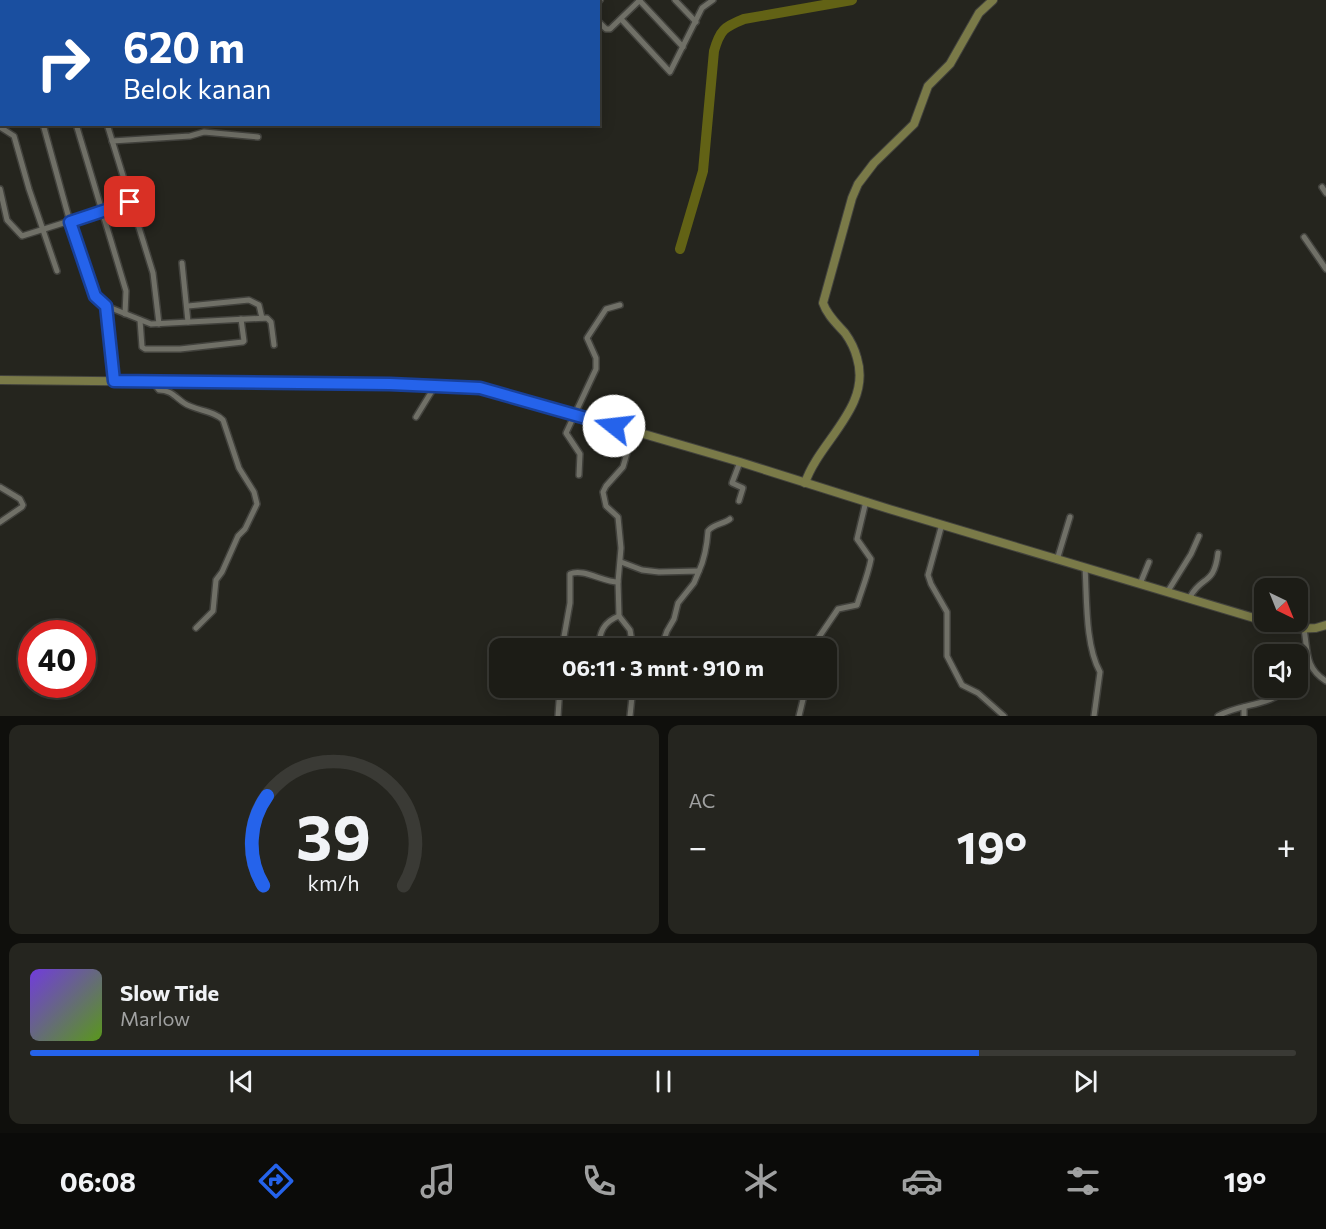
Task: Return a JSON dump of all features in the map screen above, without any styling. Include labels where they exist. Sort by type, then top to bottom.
[{"type":"street","points":[[600,23],[608,30],[639,0],[683,47]]},
{"type":"street","points":[[675,0],[696,22]]},
{"type":"street","points":[[621,19],[670,72],[702,8],[714,0]]},
{"type":"street","points":[[805,483],[814,462],[851,409],[858,388],[860,368],[855,352],[823,303],[855,189],[874,163],[914,124],[928,86],[950,64],[979,13],[993,0]]},
{"type":"street","points":[[44,126],[70,222],[95,296],[106,306],[140,320],[159,324],[262,316],[271,322],[274,345]]},
{"type":"street","points":[[77,126],[126,291],[125,314]]},
{"type":"street","points":[[108,126],[153,273],[159,324]]},
{"type":"street","points":[[0,127],[14,136],[57,271]]},
{"type":"street","points":[[112,141],[190,136],[204,132],[258,137]]},
{"type":"street","points":[[1322,187],[1326,193]]},
{"type":"street","points":[[0,189],[7,220],[20,235],[70,222],[130,202]]},
{"type":"street","points":[[1304,237],[1326,269]]},
{"type":"street","points":[[182,262],[188,322]]},
{"type":"street","points":[[188,306],[249,300],[258,304],[262,316]]},
{"type":"street","points":[[579,475],[580,454],[566,433],[596,369],[596,358],[587,338],[606,309],[620,304]]},
{"type":"street","points":[[106,306],[114,381]]},
{"type":"street","points":[[140,320],[142,347],[168,349],[243,342],[241,319]]},
{"type":"street","points":[[0,380],[390,384],[480,388],[496,391],[1254,617]]},
{"type":"street","points":[[153,382],[159,390],[171,392],[185,404],[218,415],[223,420],[239,468],[256,498],[254,513],[245,530],[237,537],[222,572],[216,579],[217,590],[213,611],[196,628]]},
{"type":"street","points":[[416,417],[435,386]]},
{"type":"street","points":[[632,638],[631,631],[619,616],[618,582],[621,562],[618,517],[606,506],[603,492],[623,467],[633,432]]},
{"type":"street","points":[[739,501],[743,488],[732,483],[740,462]]},
{"type":"street","points":[[0,522],[22,505],[20,499],[1,488]]},
{"type":"street","points":[[819,638],[838,609],[857,605],[868,577],[871,559],[857,539],[866,501]]},
{"type":"street","points":[[1057,560],[1070,517]]},
{"type":"street","points":[[665,638],[674,619],[678,603],[694,584],[708,545],[708,531],[730,519]]},
{"type":"street","points":[[942,524],[928,575],[948,612],[947,656],[962,685],[975,691],[1004,716]]},
{"type":"street","points":[[1168,591],[1191,555],[1199,536]]},
{"type":"street","points":[[1190,597],[1195,589],[1214,573],[1218,554]]},
{"type":"street","points":[[621,562],[642,570],[659,572],[699,571]]},
{"type":"street","points":[[1140,584],[1149,562]]},
{"type":"street","points":[[1085,567],[1088,624],[1095,664],[1100,672],[1094,716]]},
{"type":"street","points":[[564,638],[570,603],[570,574],[576,572],[609,582],[618,582]]},
{"type":"street","points":[[599,638],[607,623],[619,616]]},
{"type":"street","points":[[1308,628],[1326,625]]},
{"type":"street","points":[[1308,657],[1311,667],[1326,681]]},
{"type":"street","points":[[558,716],[559,698]]},
{"type":"street","points":[[630,716],[632,698]]},
{"type":"street","points":[[799,716],[803,698]]},
{"type":"street","points":[[1218,716],[1228,710],[1275,698]]},
{"type":"street","points":[[1244,707],[1244,716]]},
{"type":"waterway","points":[[680,249],[703,171],[714,51],[718,38],[727,27],[744,19],[852,0]]},
{"type":"route","points":[[130,202],[70,222],[95,296],[106,306],[114,381],[390,384],[480,388],[614,426]]}]
